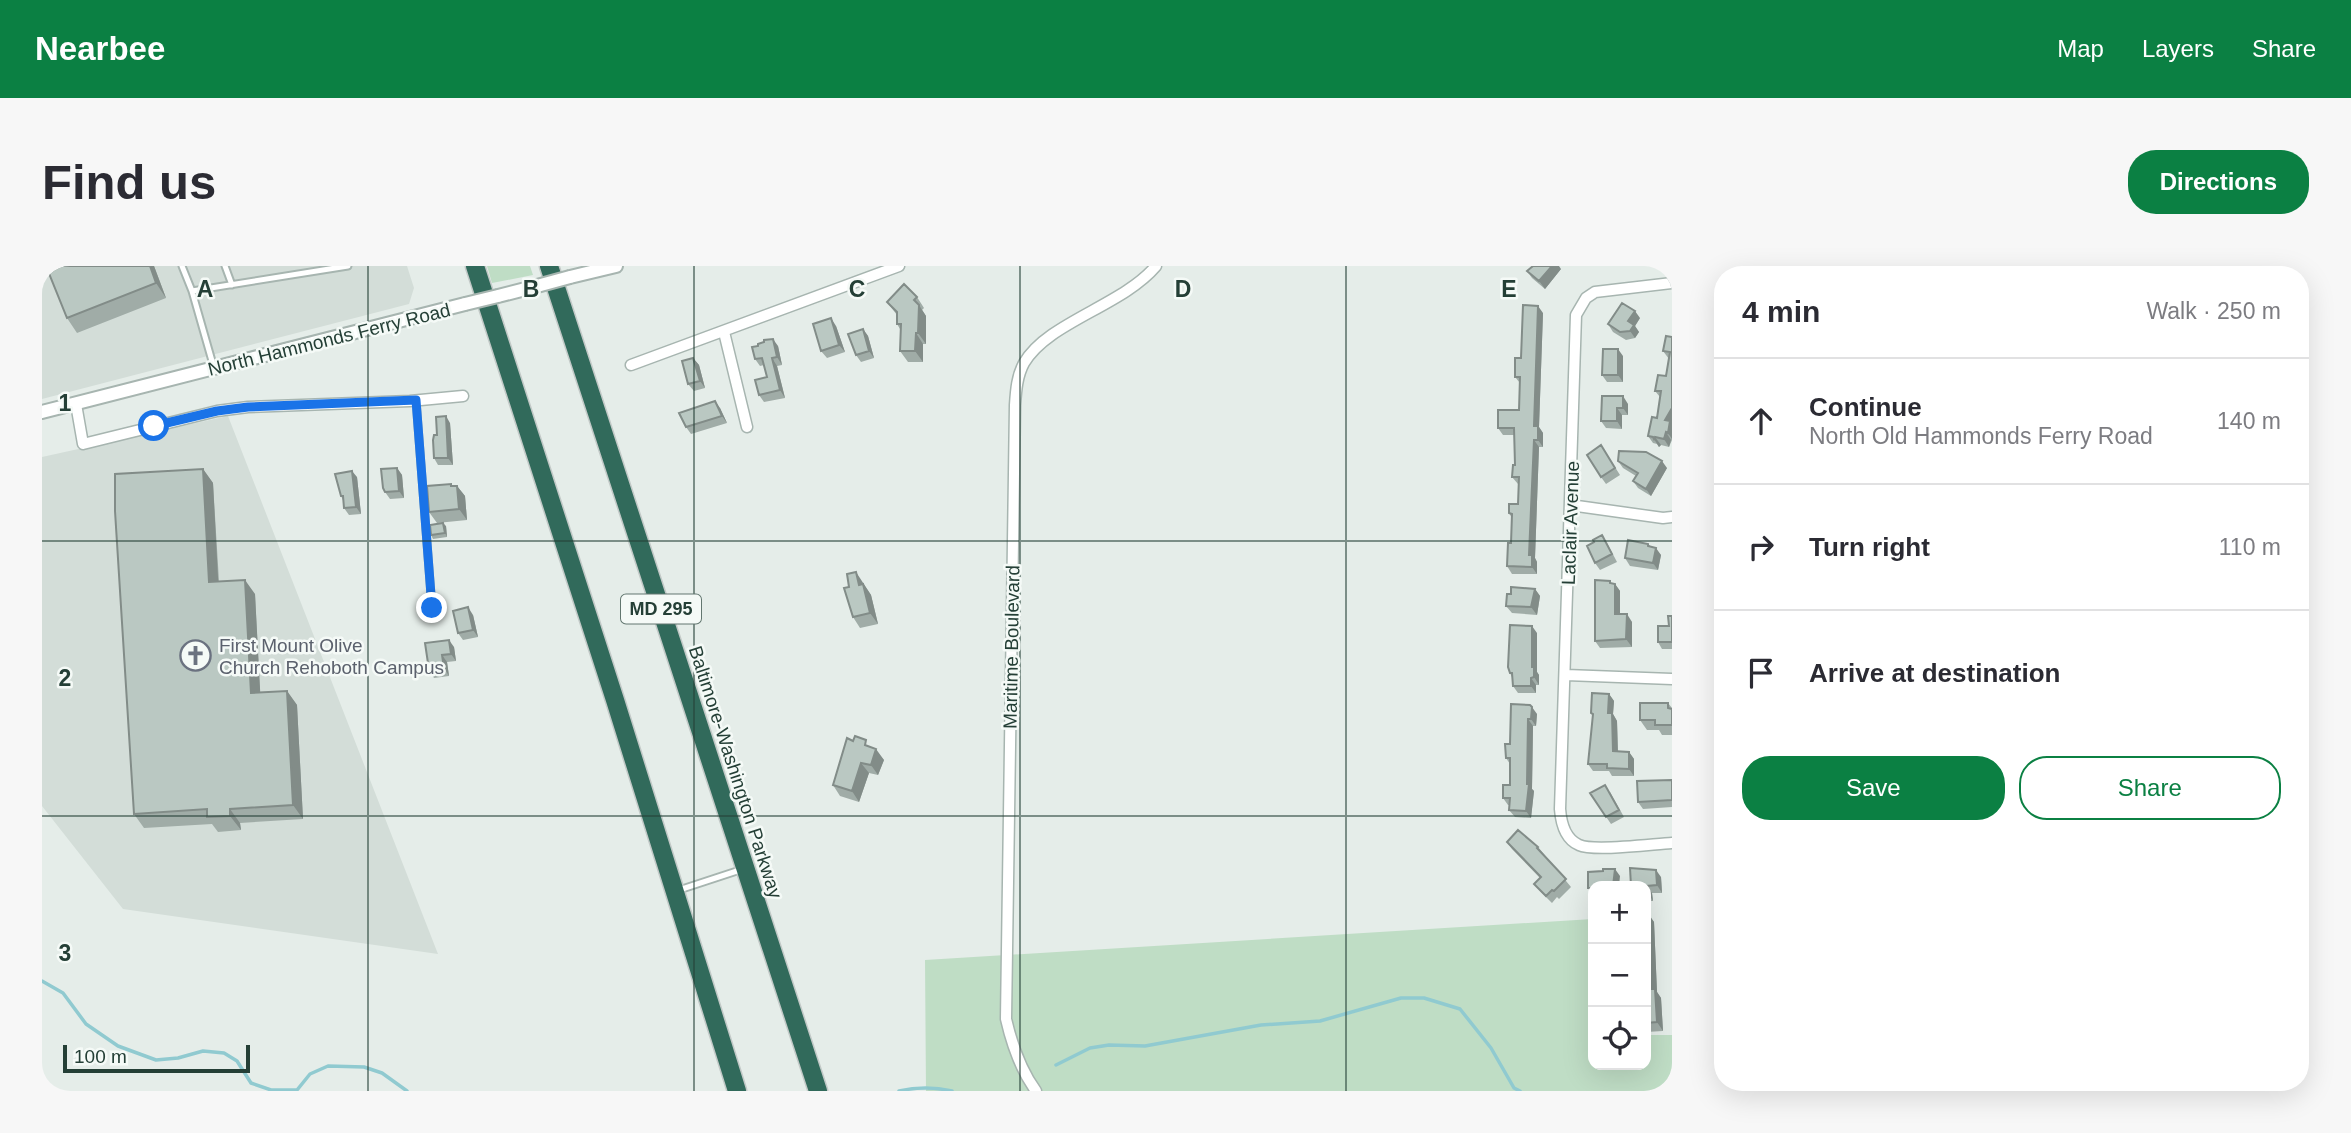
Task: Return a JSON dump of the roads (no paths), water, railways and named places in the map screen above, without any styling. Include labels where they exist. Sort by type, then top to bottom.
[{"type":"highway","points":[[475,266],[737,1091]]},
{"type":"highway","name":"Baltimore-Washington Parkway","points":[[549,266],[818,1091]]},
{"type":"street","name":"North Hammonds Ferry Road","points":[[42,412],[616,266]]},
{"type":"street","points":[[631,365],[899,266]]},
{"type":"street","name":"Maritime Boulevard","points":[[1036,1091],[1026,1078],[1013,1048],[1006,1019],[1017,380],[1024,363],[1036,348],[1144,280],[1156,266]]},
{"type":"street","name":"Laclair Avenue","points":[[1672,283],[1595,292],[1586,298],[1576,315],[1560,808],[1561,824],[1569,837],[1579,845],[1593,847],[1672,843]]},
{"type":"street","points":[[724,332],[747,426]]},
{"type":"street","points":[[76,404],[83,444],[217,411],[248,407],[463,396]]},
{"type":"street","points":[[1570,505],[1663,519],[1672,517]]},
{"type":"street","points":[[1566,676],[1672,679]]},
{"type":"lane","points":[[182,266],[214,368]]},
{"type":"lane","points":[[225,266],[232,285]]},
{"type":"lane","points":[[192,291],[348,266]]},
{"type":"lane","points":[[416,400],[432,608]]},
{"type":"lane","points":[[674,892],[746,868]]},
{"type":"waterway","points":[[42,981],[63,993],[86,1024],[118,1046],[156,1060],[178,1058],[203,1051],[224,1053],[237,1061],[251,1083],[271,1090],[297,1090],[310,1074],[328,1066],[364,1067],[382,1073],[407,1091]]},
{"type":"waterway","points":[[1056,1065],[1090,1048],[1109,1045],[1145,1046],[1261,1025],[1320,1021],[1401,998],[1424,998],[1460,1009],[1491,1048],[1514,1088],[1520,1091]]},
{"type":"waterway","points":[[899,1091],[926,1088],[952,1091]]},
{"type":"place","name":"First Mount Olive Church Rehoboth Campus","points":[[196,656]]}]
